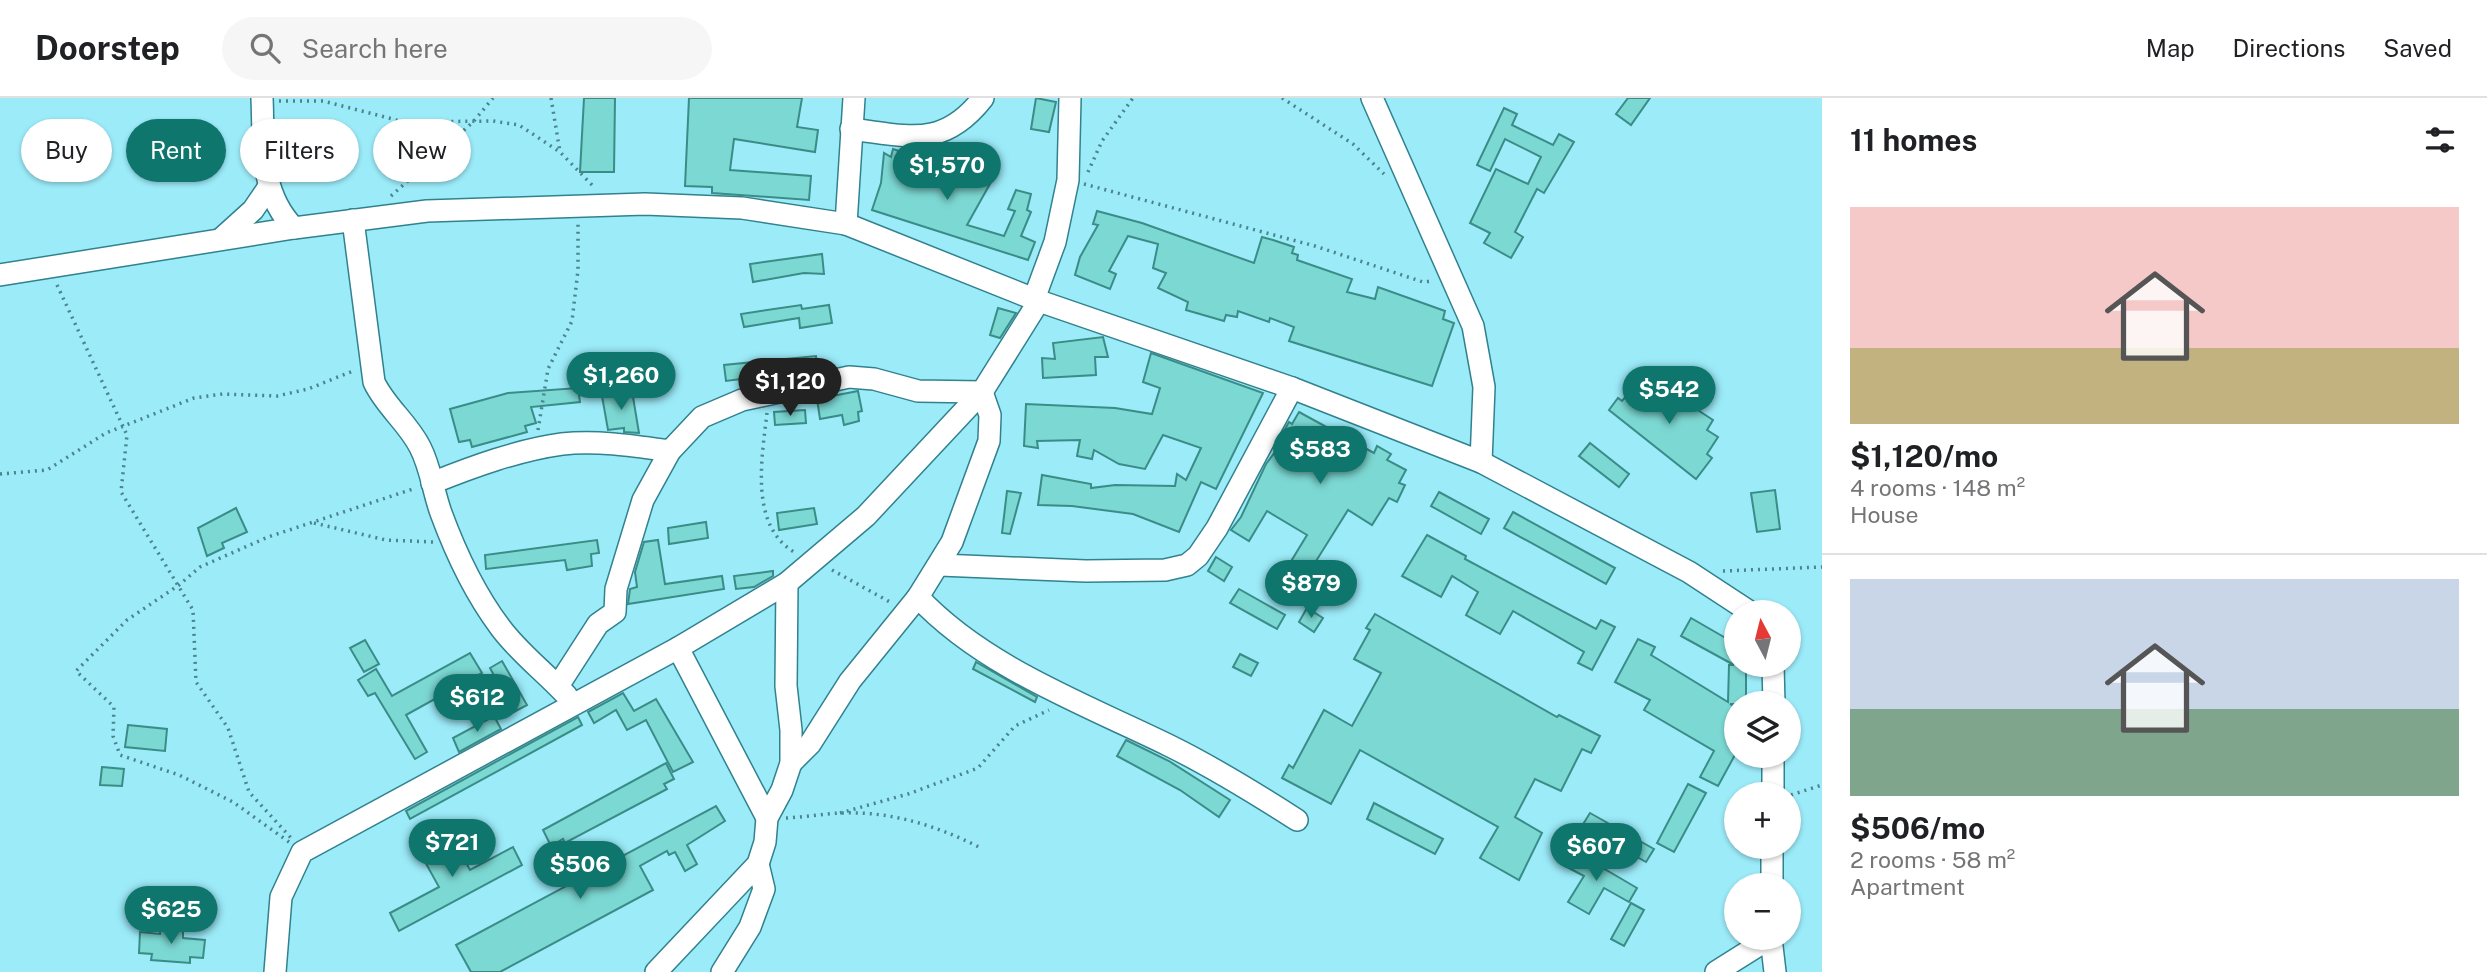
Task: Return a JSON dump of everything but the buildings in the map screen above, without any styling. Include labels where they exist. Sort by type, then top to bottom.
[{"type":"street","points":[[846,223],[854,98]]},
{"type":"street","points":[[851,129],[913,136],[940,134],[967,118],[983,98]]},
{"type":"street","points":[[275,972],[281,897],[302,852],[678,648],[787,583],[866,516],[982,392],[1037,300],[1076,182],[1070,98]]},
{"type":"street","points":[[1372,98],[1473,326],[1484,387],[1481,461]]},
{"type":"street","points":[[262,100],[268,188],[275,206],[294,228]]},
{"type":"street","points":[[220,239],[253,210],[268,188]]},
{"type":"street","points":[[0,275],[220,239],[426,211],[645,204],[742,208],[846,223],[1037,300],[1292,388],[1481,461],[1689,572],[1732,600]]},
{"type":"street","points":[[359,219],[370,363],[379,394],[414,434],[426,459],[432,483],[456,546],[498,625],[517,649],[573,703]]},
{"type":"street","points":[[558,686],[598,624],[615,612],[616,589],[643,500],[670,451],[702,417],[720,407],[849,377],[874,379],[918,391],[982,392]]},
{"type":"street","points":[[940,565],[1165,570],[1187,565],[1198,556],[1217,528],[1292,388]]},
{"type":"street","points":[[791,763],[810,744],[850,681],[912,604],[940,565],[952,542],[989,440],[990,415],[982,392]]},
{"type":"street","points":[[432,483],[562,444],[670,451]]},
{"type":"street","points":[[656,972],[758,864],[765,842],[766,818],[782,790],[791,763],[791,730],[786,686],[787,583]]},
{"type":"street","points":[[912,604],[974,644],[1074,699],[1210,767],[1297,820]]},
{"type":"street","points":[[678,648],[766,818]]},
{"type":"street","points":[[722,972],[750,927],[764,889],[758,864]]},
{"type":"street","points":[[1716,972],[1752,950]]},
{"type":"street","points":[[1772,950],[1775,972]]},
{"type":"path","points":[[481,98],[488,104]]},
{"type":"path","points":[[359,219],[474,122],[493,98]]},
{"type":"path","points":[[551,98],[560,152]]},
{"type":"path","points":[[1133,98],[1076,182],[1315,246],[1423,282],[1442,280]]},
{"type":"path","points":[[1282,98],[1353,144],[1388,178]]},
{"type":"path","points":[[262,100],[311,99],[404,122],[520,125],[560,152],[599,191]]},
{"type":"path","points":[[530,452],[541,415],[548,369],[572,321],[578,270],[578,206]]},
{"type":"path","points":[[48,267],[127,435],[121,492],[193,610],[195,682],[228,727],[249,792],[278,821],[302,852]]},
{"type":"path","points":[[0,474],[47,470],[93,440],[194,398],[216,394],[251,397],[290,393],[324,384],[370,363]]},
{"type":"path","points":[[769,394],[761,475],[768,519],[783,545],[912,604]]},
{"type":"path","points":[[302,852],[233,802],[180,775],[120,755],[113,736],[114,707],[76,671],[127,620],[179,585],[200,567],[312,522],[432,483]]},
{"type":"path","points":[[312,522],[386,540],[456,546]]},
{"type":"path","points":[[1689,572],[1822,567]]},
{"type":"path","points":[[840,813],[964,775],[986,762],[1023,720],[1074,699]]},
{"type":"path","points":[[1801,792],[1822,785]]},
{"type":"path","points":[[766,818],[840,813],[910,819],[952,833],[979,847]]}]
